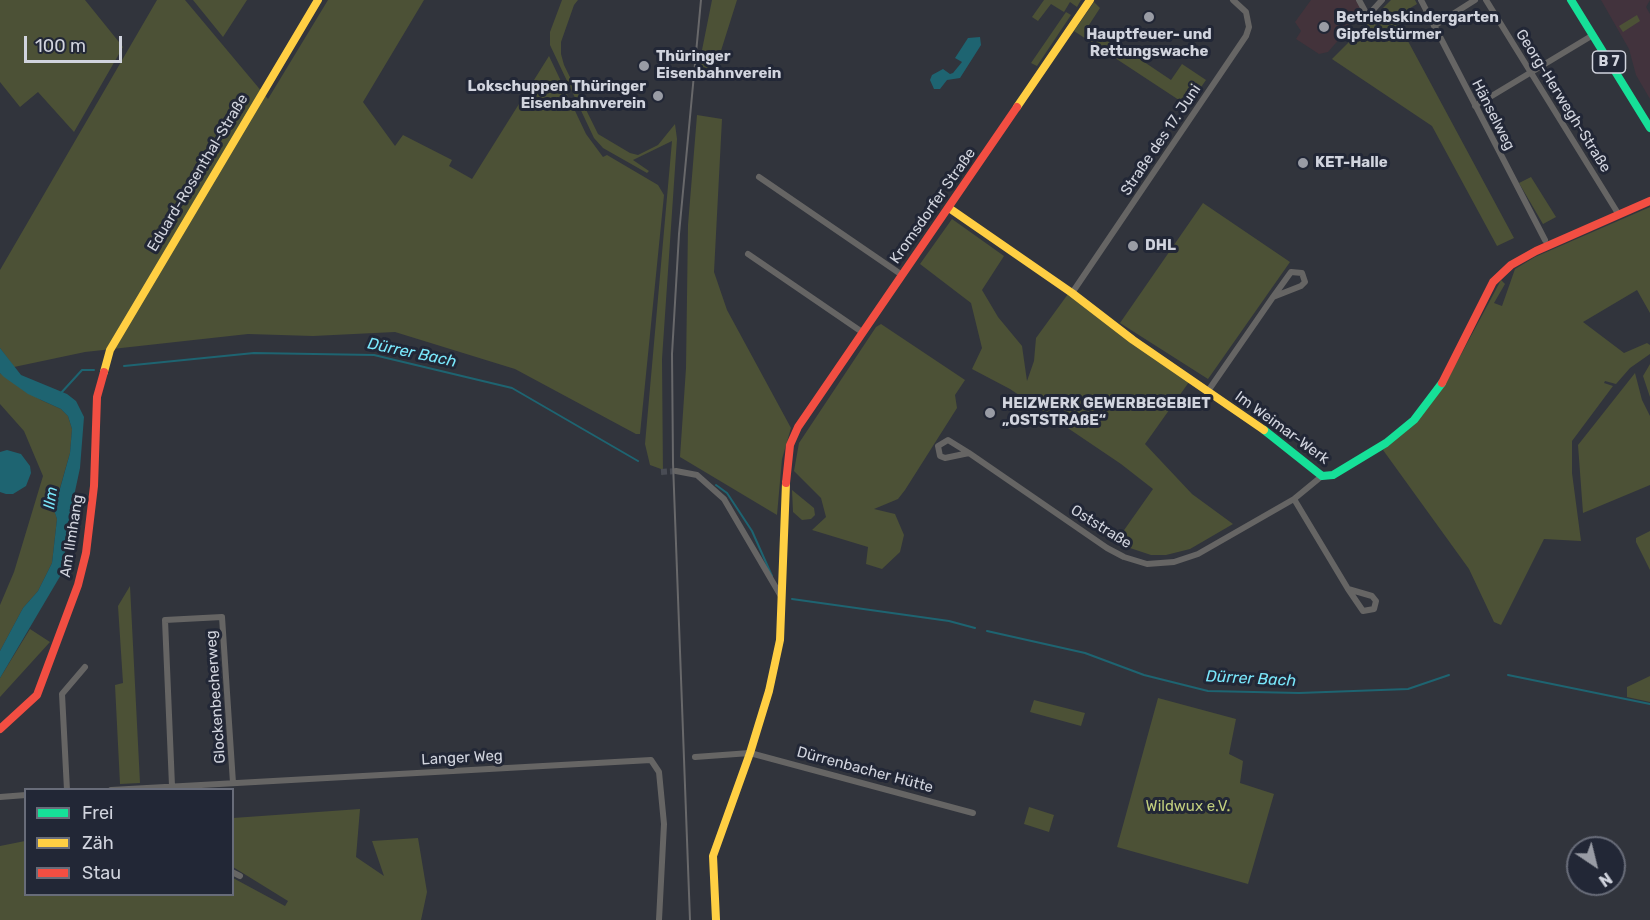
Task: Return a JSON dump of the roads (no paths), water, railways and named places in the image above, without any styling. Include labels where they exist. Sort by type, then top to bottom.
[{"type":"street","name":"Eduard-Rosenthal-Straße","points":[[106,362],[125,323],[318,0]]},
{"type":"street","name":"Kromsdorfer Straße","points":[[782,598],[787,466],[790,446],[798,427],[1090,0]]},
{"type":"street","name":"Straße des 17. Juni","points":[[1072,293],[1246,36],[1249,27],[1246,12],[1233,0]]},
{"type":"street","points":[[1359,0],[1366,13],[1372,11],[1382,0]]},
{"type":"street","name":"Hänselweg","points":[[1420,0],[1545,240]]},
{"type":"street","points":[[1434,27],[1475,0]]},
{"type":"street","name":"Georg-Herwegh-Straße","points":[[1486,0],[1619,215]]},
{"type":"street","name":"B 7","points":[[1571,0],[1650,128]]},
{"type":"street","points":[[1475,106],[1593,35]]},
{"type":"street","points":[[759,177],[902,275]]},
{"type":"street","name":"Im Weimar-Werk","points":[[949,208],[1072,293],[1133,340],[1272,435],[1322,476],[1333,475],[1386,443],[1414,420],[1433,398],[1446,376],[1493,282],[1511,265],[1536,251],[1650,201]]},
{"type":"street","points":[[748,254],[862,332]]},
{"type":"street","points":[[1208,391],[1273,297],[1291,272],[1302,273],[1305,282],[1301,286],[1273,297]]},
{"type":"street","name":"Am Ilmhang","points":[[0,729],[37,695],[78,585],[86,554],[94,486],[96,406],[106,362]]},
{"type":"street","name":"Oststraße","points":[[969,453],[945,458],[940,456],[938,446],[948,440],[969,453],[1107,548],[1124,557],[1147,564],[1174,562],[1198,554],[1294,499],[1322,476]]},
{"type":"street","points":[[676,471],[698,476],[724,500],[782,598],[780,640],[769,691],[750,753],[713,856],[716,920]]},
{"type":"street","points":[[1294,499],[1348,589],[1363,611],[1374,609],[1376,601],[1372,596],[1348,589]]},
{"type":"street","name":"Glockenbecherweg","points":[[172,786],[165,620],[222,617],[233,783]]},
{"type":"street","points":[[67,788],[62,694],[85,667]]},
{"type":"street","name":"Dürrenbacher Hütte","points":[[695,756],[750,753],[973,813]]},
{"type":"street","name":"Langer Weg","points":[[131,788],[651,760],[659,771],[664,824],[659,920]]},
{"type":"street","points":[[0,797],[24,795]]},
{"type":"street","points":[[234,873],[240,876]]},
{"type":"water","points":[[980,37],[981,45],[960,78],[947,80],[940,89],[934,89],[930,80],[932,75],[943,69],[950,74],[953,73],[962,62],[955,58],[968,38]]},
{"type":"water","points":[[0,348],[21,375],[67,394],[76,401],[84,417],[80,468],[62,573],[0,678],[0,651],[23,608],[38,591],[52,563],[57,519],[54,510],[70,453],[72,429],[68,416],[61,409],[28,394],[0,373]]},
{"type":"water","points":[[7,450],[21,454],[30,466],[31,473],[26,486],[13,494],[0,492],[0,452]]},
{"type":"waterway","name":"Dürrer Bach","points":[[124,366],[254,353],[374,355],[512,388],[638,461]]},
{"type":"waterway","name":"Dürrer Bach","points":[[61,393],[82,370],[94,370]]},
{"type":"waterway","name":"Dürrer Bach","points":[[716,485],[727,493],[752,531],[772,576]]},
{"type":"waterway","name":"Dürrer Bach","points":[[792,599],[949,621],[975,628]]},
{"type":"waterway","name":"Dürrer Bach","points":[[987,631],[1085,653],[1144,675],[1208,691],[1299,693],[1408,689],[1449,675]]},
{"type":"waterway","name":"Dürrer Bach","points":[[1508,675],[1650,704]]},
{"type":"tunnel","points":[[661,472],[676,471]]},
{"type":"railway","points":[[690,920],[673,463],[672,354],[679,234],[701,0]]},
{"type":"place","name":"Hauptfeuer- und Rettungswache","points":[[1149,17]]},
{"type":"place","name":"Betriebskindergarten Gipfelstürmer","points":[[1324,27]]},
{"type":"place","name":"Thüringer Eisenbahnverein","points":[[644,66]]},
{"type":"place","name":"Lokschuppen Thüringer Eisenbahnverein","points":[[658,96]]},
{"type":"place","name":"KET-Halle","points":[[1303,163]]},
{"type":"place","name":"DHL","points":[[1133,246]]},
{"type":"place","name":"HEIZWERK GEWERBEGEBIET „OSTSTRAßE“","points":[[990,413]]},
{"type":"water label","name":"Ilm","points":[[51,498]]},
{"type":"park label","name":"Wildwux e.V.","points":[[1188,807]]}]
